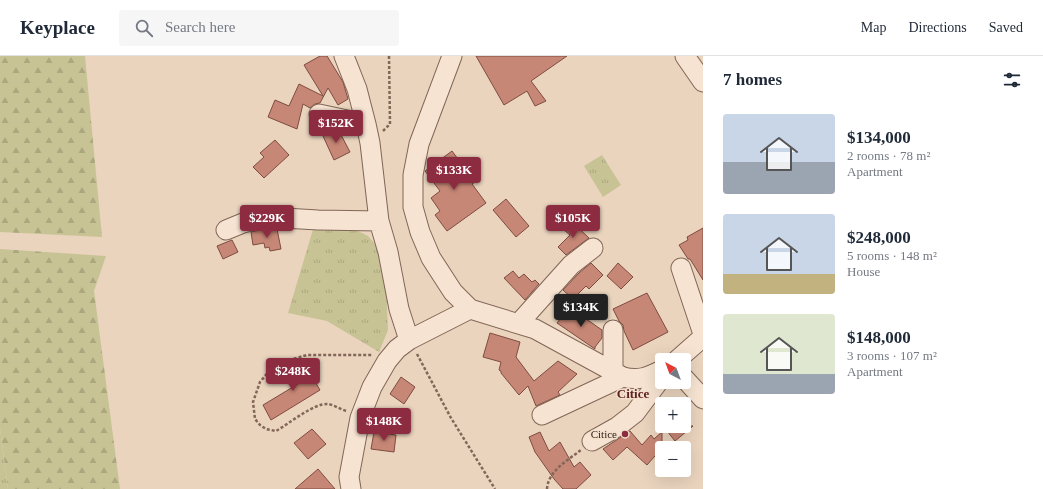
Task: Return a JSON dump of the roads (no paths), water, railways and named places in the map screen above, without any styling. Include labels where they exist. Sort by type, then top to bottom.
[{"type":"street","points":[[344,56],[357,89],[366,124],[370,143],[379,221],[388,252],[399,309],[409,340]]},
{"type":"street","points":[[452,56],[419,144],[413,175],[413,207],[420,232],[431,258],[453,292],[470,309],[535,329],[618,374],[631,379],[646,378],[655,374]]},
{"type":"street","points":[[685,56],[703,82]]},
{"type":"street","points":[[319,114],[366,124]]},
{"type":"street","points":[[226,230],[243,223],[267,217],[379,221]]},
{"type":"street","points":[[519,323],[571,265],[592,248]]},
{"type":"street","points":[[681,268],[703,334]]},
{"type":"street","points":[[351,489],[349,477],[360,418],[372,387],[387,361],[409,340],[470,309]]},
{"type":"street","points":[[613,330],[618,374]]},
{"type":"street","points":[[685,353],[703,337]]},
{"type":"street","points":[[542,415],[618,374]]},
{"type":"street","points":[[592,441],[617,427],[635,413],[655,386]]},
{"type":"street","points":[[691,386],[703,399]]},
{"type":"place","name":"Citice","points":[[625,434]]},
{"type":"district","name":"Citice","points":[[633,393]]}]
